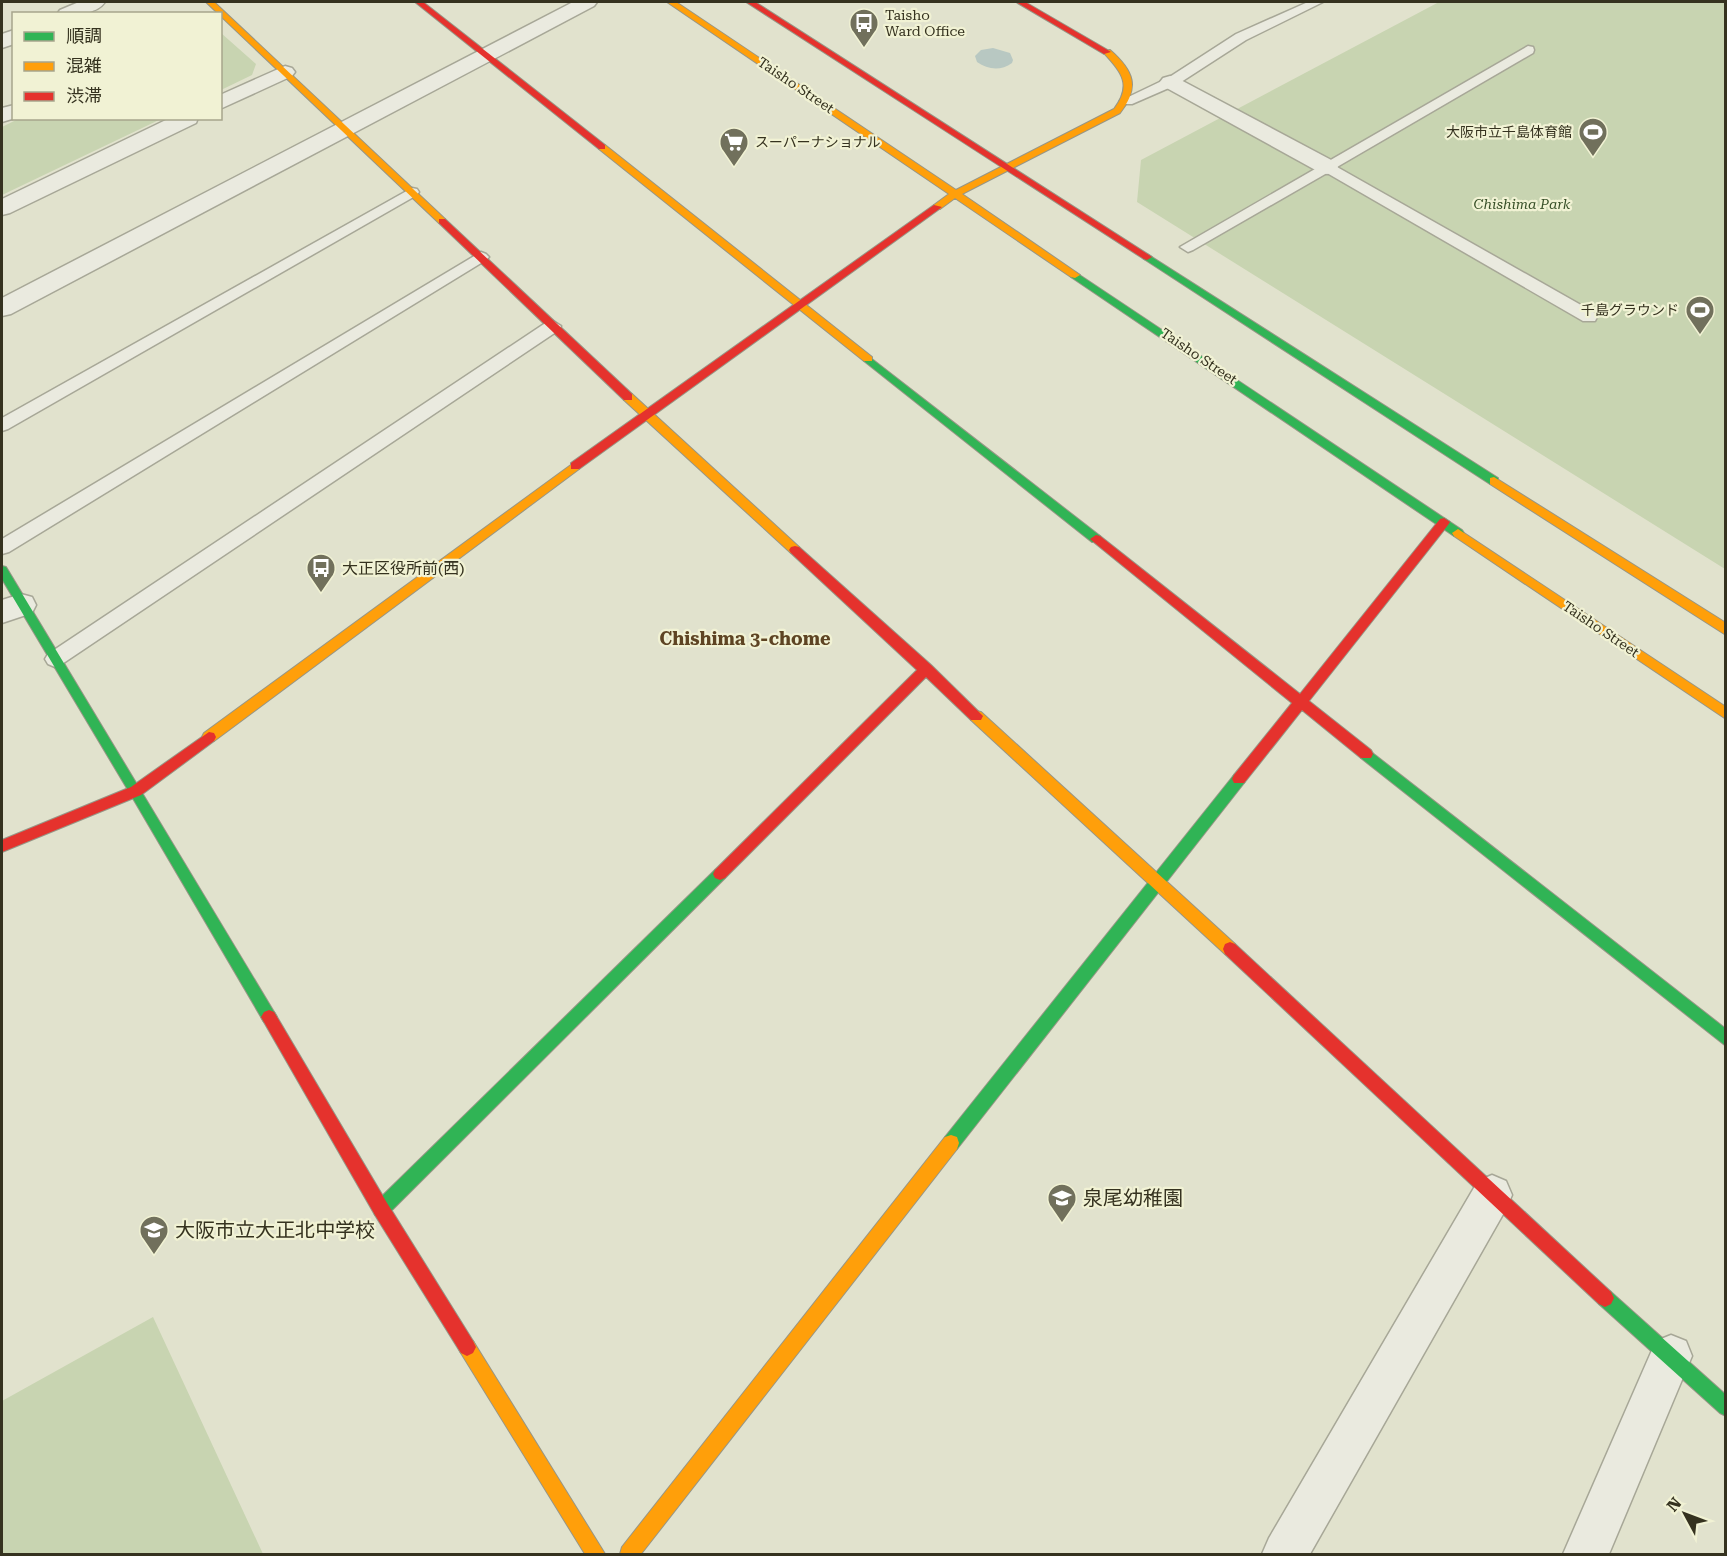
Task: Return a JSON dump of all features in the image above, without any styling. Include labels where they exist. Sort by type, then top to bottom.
[{"type":"street","points":[[49,2],[65,12]]},
{"type":"street","points":[[70,12],[95,2]]},
{"type":"street","points":[[419,2],[1302,700],[1725,1039]]},
{"type":"street","points":[[2,308],[587,2]]},
{"type":"street","name":"Taisho Street","points":[[671,2],[957,193],[1725,714]]},
{"type":"street","points":[[750,2],[1725,630]]},
{"type":"street","points":[[2,846],[136,791],[646,414],[957,193],[1010,168],[1117,111],[1127,101],[1130,89],[1123,66],[1113,57],[1020,2]]},
{"type":"street","points":[[223,17],[345,128],[646,414],[1210,930],[1492,1195],[1725,1407]]},
{"type":"street","points":[[222,102],[285,72]]},
{"type":"street","points":[[1170,82],[1327,167]]},
{"type":"street","points":[[2,208],[184,120]]},
{"type":"street","points":[[629,1554],[1156,882],[1444,522]]},
{"type":"street","points":[[2,570],[11,608],[55,659],[136,791],[381,1209],[596,1554]]},
{"type":"street","points":[[381,1209],[926,669]]},
{"type":"street","points":[[1285,1554],[1492,1195]]},
{"type":"street","points":[[1586,1554],[1671,1356]]},
{"type":"lane","points":[[1127,101],[1170,82],[1241,37],[1317,2]]},
{"type":"lane","points":[[1188,247],[1528,50]]},
{"type":"lane","points":[[1327,167],[1588,316]]},
{"type":"lane","points":[[2,424],[412,192]]},
{"type":"lane","points":[[2,547],[481,257]]},
{"type":"lane","points":[[55,659],[553,326]]},
{"type":"green space","name":"Chishima Park","points":[[1439,2],[1725,2],[1725,569],[1137,202],[1141,160]]},
{"type":"green space","points":[[222,34],[256,64],[252,75],[222,90]]},
{"type":"green space","points":[[16,120],[159,120],[2,195],[2,127]]},
{"type":"green space","points":[[153,1317],[263,1554],[2,1554],[2,1401]]},
{"type":"shaded area","points":[[993,48],[1010,53],[1012,63],[994,68],[977,62],[975,56],[981,50]]},
{"type":"traffic: fast","points":[[1147,257],[1494,481]]},
{"type":"traffic: fast","points":[[1075,275],[1458,533]]},
{"type":"traffic: fast","points":[[868,359],[1096,539]]},
{"type":"traffic: fast","points":[[2,570],[269,1017]]},
{"type":"traffic: fast","points":[[1366,754],[1726,1039]]},
{"type":"traffic: fast","points":[[951,1143],[1239,779]]},
{"type":"traffic: fast","points":[[381,1209],[720,874]]},
{"type":"traffic: fast","points":[[1605,1298],[1726,1407]]},
{"type":"traffic: slow","points":[[210,2],[221,12]]},
{"type":"traffic: slow","points":[[671,2],[1075,275]]},
{"type":"traffic: slow","points":[[222,13],[442,221]]},
{"type":"traffic: slow","points":[[937,207],[957,193],[1117,111],[1127,95],[1128,80],[1121,65],[1107,52]]},
{"type":"traffic: slow","points":[[602,147],[868,359]]},
{"type":"traffic: slow","points":[[628,397],[795,550]]},
{"type":"traffic: slow","points":[[209,737],[575,466]]},
{"type":"traffic: slow","points":[[1494,481],[1726,630]]},
{"type":"traffic: slow","points":[[1458,533],[1726,714]]},
{"type":"traffic: slow","points":[[976,716],[1230,949]]},
{"type":"traffic: slow","points":[[629,1554],[951,1143]]},
{"type":"traffic: slow","points":[[467,1347],[596,1554]]},
{"type":"traffic: jam","points":[[419,2],[602,147]]},
{"type":"traffic: jam","points":[[750,2],[1147,257]]},
{"type":"traffic: jam","points":[[1020,2],[1107,52]]},
{"type":"traffic: jam","points":[[575,466],[937,207]]},
{"type":"traffic: jam","points":[[442,221],[628,397]]},
{"type":"traffic: jam","points":[[1239,779],[1444,522]]},
{"type":"traffic: jam","points":[[1096,539],[1366,754]]},
{"type":"traffic: jam","points":[[795,550],[976,716]]},
{"type":"traffic: jam","points":[[720,874],[926,669]]},
{"type":"traffic: jam","points":[[2,846],[136,791],[209,737]]},
{"type":"traffic: jam","points":[[1230,949],[1605,1298]]},
{"type":"traffic: jam","points":[[269,1017],[381,1209],[467,1347]]},
{"type":"place","name":"Taisho Ward Office","points":[[864,48]]},
{"type":"place","name":"大阪市立千島体育館","points":[[1593,158]]},
{"type":"place","name":"スーパーナショナル","points":[[734,168]]},
{"type":"place","name":"千島グラウンド","points":[[1700,336]]},
{"type":"place","name":"大正区役所前(西)","points":[[321,594]]},
{"type":"place","name":"泉尾幼稚園","points":[[1062,1224]]},
{"type":"place","name":"大阪市立大正北中学校","points":[[154,1256]]},
{"type":"district","name":"Chishima 3-chome","points":[[745,639]]}]
